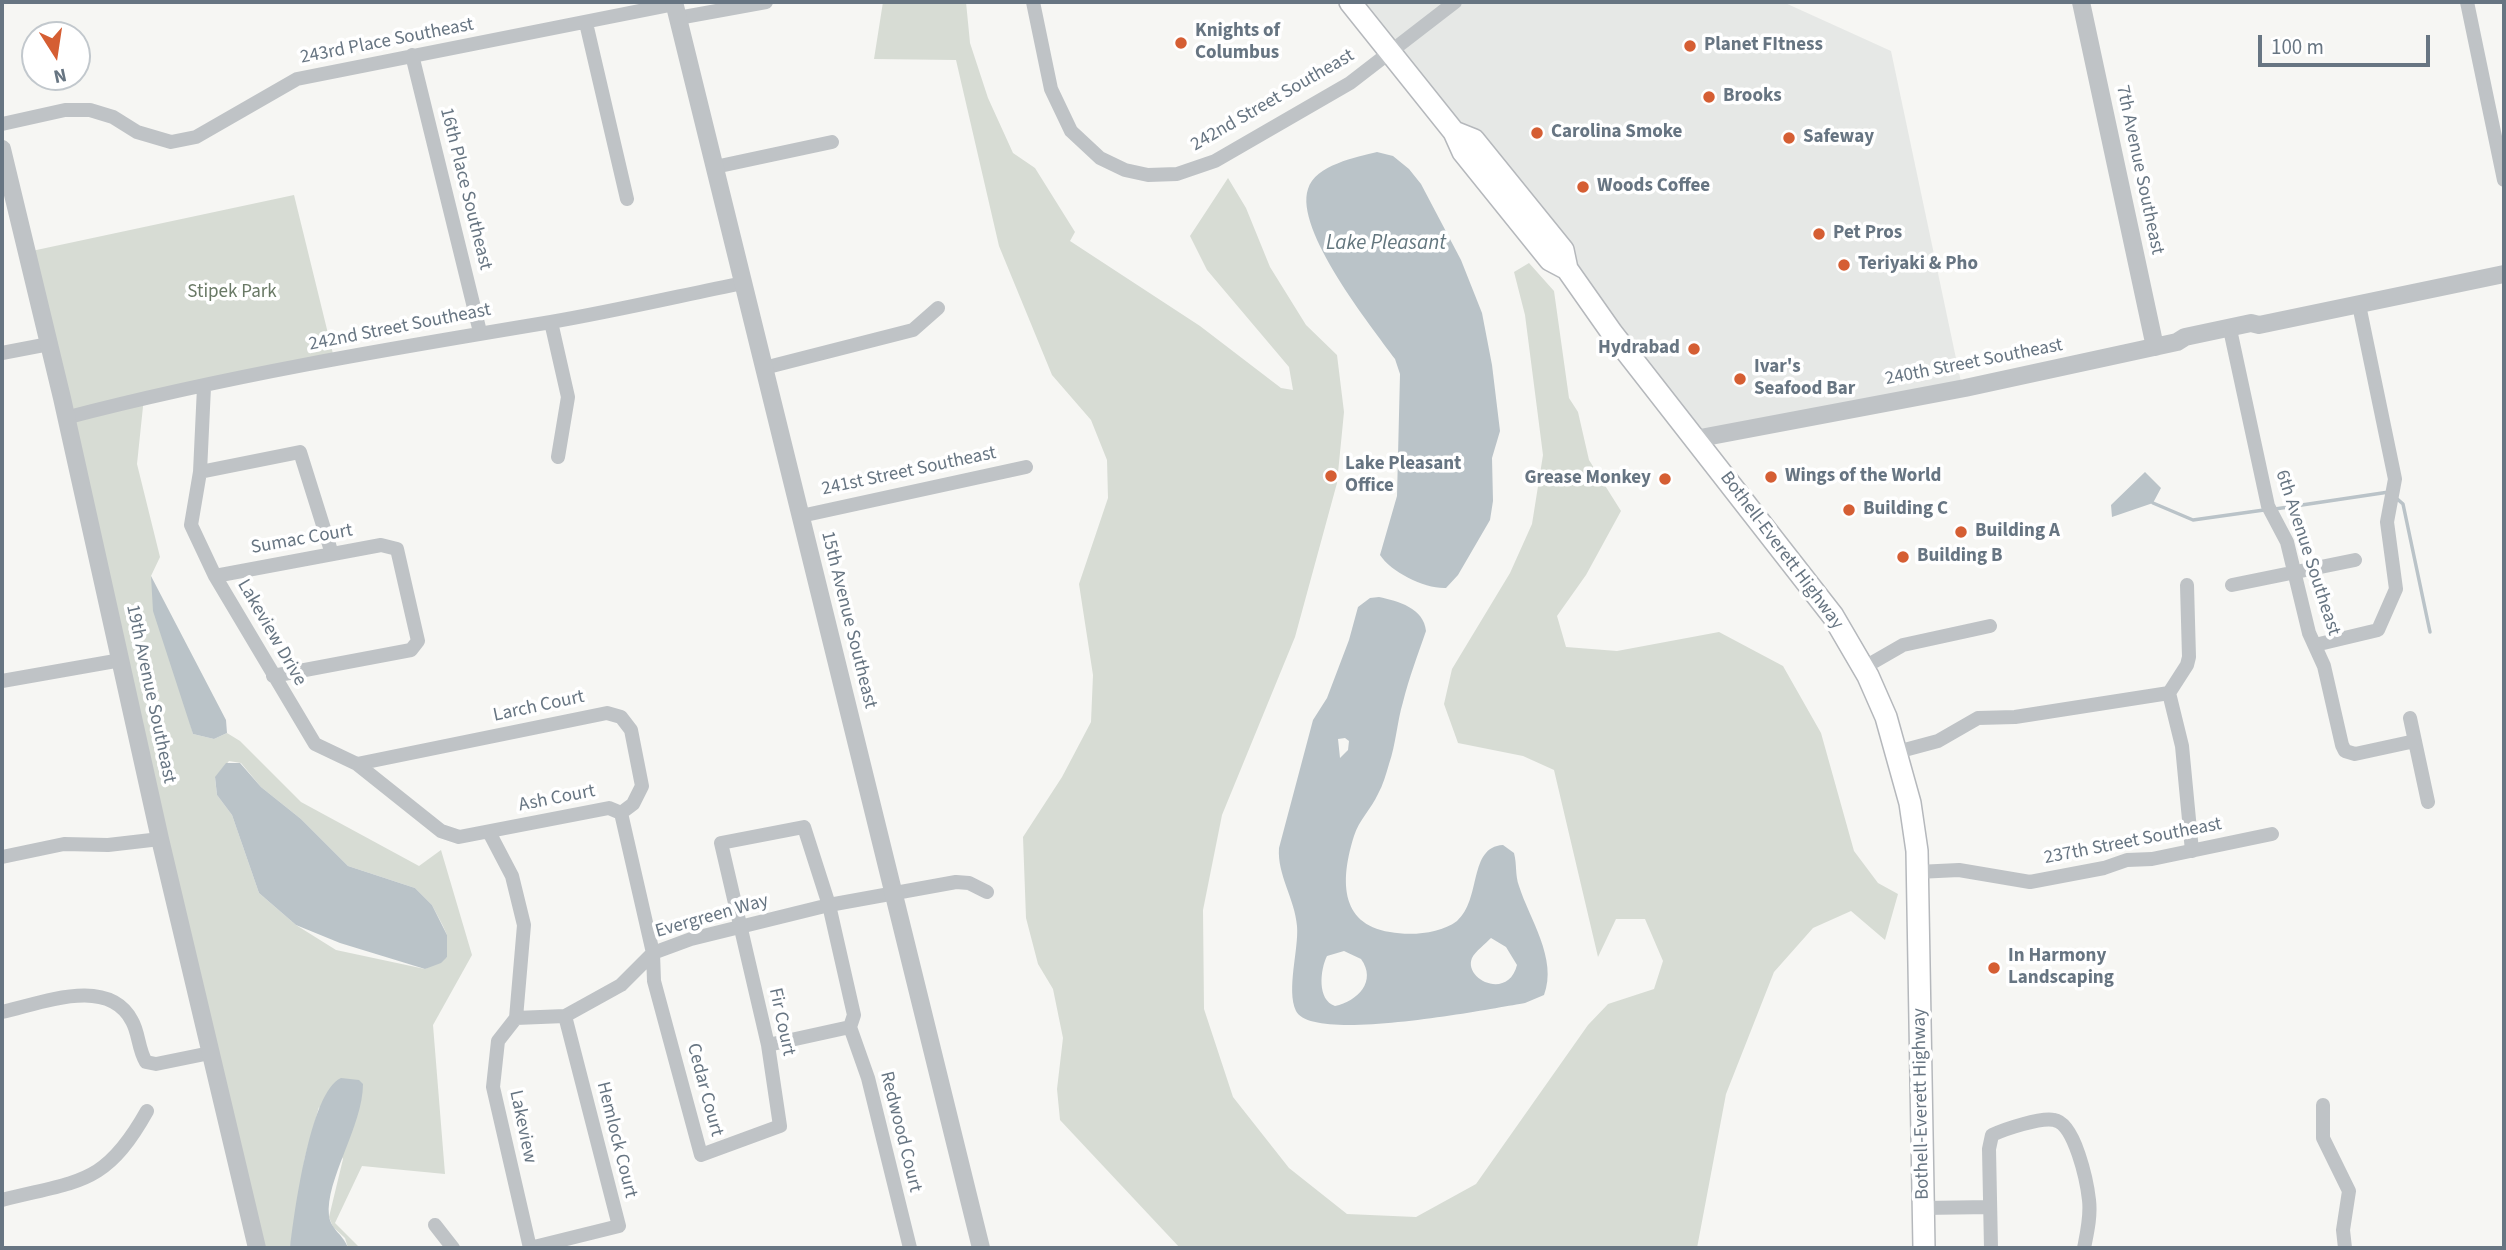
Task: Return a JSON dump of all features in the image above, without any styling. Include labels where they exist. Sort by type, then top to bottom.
[{"type":"main road","name":"Bothell-Everett Highway","points":[[1350,2],[1454,132],[1474,140],[1563,250],[1567,269],[1612,333],[1833,616],[1863,668],[1886,718],[1910,803],[1917,872],[1924,1248]]},
{"type":"street","name":"243rd Place Southeast","points":[[2,124],[65,110],[90,110],[113,117],[137,132],[171,142],[196,137],[297,79],[412,55],[676,8],[766,2]]},
{"type":"street","name":"242nd Street Southeast","points":[[1033,2],[1051,89],[1071,131],[1100,158],[1125,170],[1148,175],[1177,174],[1215,161],[1350,83],[1455,2]]},
{"type":"street","name":"7th Avenue Southeast","points":[[2081,2],[2155,348]]},
{"type":"street","points":[[2467,2],[2504,180]]},
{"type":"street","name":"15th Avenue Southeast","points":[[676,8],[981,1248]]},
{"type":"street","points":[[586,23],[627,200]]},
{"type":"street","name":"16th Place Southeast","points":[[412,55],[480,332]]},
{"type":"street","points":[[715,167],[832,142]]},
{"type":"street","name":"19th Avenue Southeast","points":[[2,149],[8,201],[49,344],[160,839],[257,1248]]},
{"type":"street","name":"240th Street Southeast","points":[[1695,439],[1958,389],[2155,348],[2179,342],[2185,337],[2251,323],[2259,325],[2504,274]]},
{"type":"street","name":"242nd Street Southeast","points":[[65,418],[144,397],[744,283]]},
{"type":"street","points":[[2315,645],[2378,630],[2396,589],[2387,533],[2395,479],[2359,305]]},
{"type":"street","points":[[764,368],[913,330],[938,308]]},
{"type":"street","points":[[551,321],[568,397],[558,457]]},
{"type":"street","name":"240th Street Southeast","points":[[2179,342],[2188,344],[2253,330],[2259,325]]},
{"type":"street","name":"6th Avenue Southeast","points":[[2231,334],[2271,512],[2287,542],[2315,645],[2324,666],[2345,751],[2355,754],[2415,741]]},
{"type":"street","points":[[2,353],[49,344]]},
{"type":"street","name":"Lakeview Drive","points":[[204,387],[200,472],[191,525],[215,576],[315,744],[357,764],[441,831]]},
{"type":"street","points":[[200,472],[300,452],[332,554]]},
{"type":"street","name":"241st Street Southeast","points":[[801,516],[1026,467]]},
{"type":"street","name":"Sumac Court","points":[[215,576],[381,545],[397,549],[418,641],[411,650],[273,676]]},
{"type":"street","points":[[2232,585],[2355,560]]},
{"type":"street","points":[[2187,585],[2189,657],[2187,665],[2169,693],[2182,746],[2192,851]]},
{"type":"street","points":[[1863,668],[1903,645],[1990,626]]},
{"type":"street","points":[[2,681],[121,660]]},
{"type":"street","points":[[1897,751],[1938,741],[1978,718],[2015,717],[2169,693]]},
{"type":"street","name":"Larch Court","points":[[357,764],[607,713],[621,717],[631,730],[642,786],[634,804],[621,813]]},
{"type":"street","points":[[2410,718],[2428,802]]},
{"type":"street","name":"Ash Court","points":[[441,831],[459,837],[609,808],[621,813],[653,953]]},
{"type":"street","name":"Fir Court","points":[[780,1126],[768,1045],[721,843],[804,827],[829,905]]},
{"type":"street","points":[[489,832],[512,876],[524,925],[516,1018]]},
{"type":"street","name":"237th Street Southeast","points":[[1917,872],[1959,870],[2030,883],[2104,868],[2127,860],[2152,859],[2272,834]]},
{"type":"street","points":[[2,856],[64,844],[108,845],[160,839]]},
{"type":"street","name":"Evergreen Way","points":[[516,1018],[565,1016],[621,985],[653,953],[740,926],[829,905],[956,882],[970,883],[987,892]]},
{"type":"street","points":[[768,1045],[849,1027],[854,1015],[829,905]]},
{"type":"street","name":"Cedar Court","points":[[653,953],[654,981],[701,1155],[780,1126]]},
{"type":"street","points":[[2,1012],[83,995],[101,996],[127,1012],[134,1023],[146,1062],[156,1064],[210,1053]]},
{"type":"street","name":"Hemlock Court","points":[[530,1248],[619,1226],[565,1016]]},
{"type":"street","name":"Lakeview","points":[[516,1018],[498,1041],[493,1087],[530,1248]]},
{"type":"street","name":"Redwood Court","points":[[849,1027],[868,1078],[910,1248]]},
{"type":"street","points":[[2323,1105],[2323,1138],[2349,1191],[2343,1230],[2345,1248]]},
{"type":"street","points":[[2,1200],[81,1180],[104,1170],[127,1146],[147,1111]]},
{"type":"street","points":[[1991,1248],[1989,1149],[1992,1135],[2006,1129],[2054,1119],[2065,1125],[2073,1137],[2089,1201],[2084,1248]]},
{"type":"street","points":[[1923,1208],[1990,1207]]},
{"type":"street","points":[[435,1225],[453,1248]]},
{"type":"shaded area","points":[[1361,2],[1783,2],[1891,51],[1961,382],[1695,439]]},
{"type":"green space","points":[[883,2],[966,2],[970,43],[988,98],[1013,153],[1035,168],[1075,232],[1070,241],[1200,326],[1281,388],[1293,390],[1289,367],[1207,270],[1190,236],[1228,178],[1246,208],[1270,267],[1306,325],[1337,355],[1344,412],[1337,483],[1295,637],[1222,815],[1203,910],[1204,1009],[1233,1097],[1289,1168],[1347,1214],[1416,1217],[1476,1184],[1588,1025],[1608,1004],[1654,989],[1663,961],[1645,919],[1616,919],[1598,957],[1554,770],[1523,756],[1458,743],[1444,704],[1452,669],[1510,573],[1532,524],[1543,455],[1525,315],[1514,272],[1529,263],[1554,291],[1569,398],[1578,412],[1589,460],[1621,511],[1586,575],[1557,616],[1566,647],[1617,651],[1719,632],[1783,666],[1821,733],[1854,851],[1878,883],[1898,894],[1885,940],[1851,911],[1813,928],[1774,972],[1726,1094],[1697,1248],[1180,1248],[1060,1120],[1057,1089],[1063,1038],[1053,989],[1038,964],[1026,918],[1023,837],[1062,777],[1091,722],[1093,675],[1079,584],[1108,498],[1107,460],[1091,420],[1052,375],[999,246],[956,60],[874,59]]},
{"type":"green space","name":"Stipek Park","points":[[294,195],[334,358],[144,397],[137,464],[160,557],[151,576],[193,734],[214,739],[227,733],[240,741],[301,802],[419,866],[441,850],[472,955],[433,1025],[445,1174],[362,1166],[335,1223],[360,1248],[348,1248],[345,1238],[333,1227],[329,1217],[343,1159],[319,1107],[305,1157],[290,1248],[263,1248],[27,252]],"holes":[[[229,761],[241,763],[261,787],[301,819],[348,866],[415,888],[432,905],[443,926],[447,935],[447,957],[425,969],[336,950],[296,925],[259,893],[232,815],[217,795],[215,778]]]},
{"type":"water","name":"Lake Pleasant","points":[[1377,152],[1393,156],[1409,169],[1421,184],[1461,260],[1482,313],[1492,365],[1500,431],[1492,458],[1493,501],[1490,520],[1458,575],[1446,588],[1428,586],[1409,578],[1380,555],[1397,496],[1400,374],[1395,359],[1353,302],[1323,252],[1312,228],[1307,207],[1308,189],[1319,174],[1338,163]]},
{"type":"water","points":[[2145,472],[2161,488],[2153,503],[2112,517],[2111,505]]},
{"type":"water","points":[[151,576],[226,720],[227,733],[214,739],[193,734],[153,611]]},
{"type":"water","points":[[1379,597],[1409,607],[1420,617],[1426,631],[1405,693],[1393,749],[1380,791],[1356,830],[1350,852],[1346,882],[1352,909],[1373,927],[1390,932],[1416,934],[1442,929],[1457,921],[1465,912],[1485,855],[1492,848],[1503,845],[1514,853],[1518,882],[1545,953],[1547,967],[1544,995],[1525,1003],[1441,1017],[1366,1025],[1333,1025],[1309,1020],[1296,1011],[1292,981],[1297,935],[1296,916],[1281,868],[1279,848],[1313,720],[1327,698],[1349,640],[1358,607],[1370,598]],"holes":[[[1345,738],[1349,741],[1348,750],[1340,758],[1338,739]],[[1491,938],[1506,947],[1517,965],[1512,976],[1505,982],[1488,983],[1474,973],[1471,966],[1473,956]],[[1344,951],[1361,959],[1367,975],[1358,995],[1335,1006],[1329,1003],[1323,991],[1322,976],[1327,956]]]},
{"type":"water","points":[[226,763],[240,763],[261,787],[301,819],[348,866],[415,888],[432,905],[447,935],[447,957],[441,963],[425,969],[340,943],[296,925],[259,893],[232,815],[217,795],[215,777]]},
{"type":"water","points":[[341,1078],[359,1080],[363,1084],[357,1117],[329,1202],[330,1221],[348,1248],[290,1248],[312,1129],[330,1088]]},
{"type":"waterway","points":[[2275,509],[2389,492]]},
{"type":"waterway","points":[[2395,497],[2403,504],[2430,632]]},
{"type":"waterway","points":[[2153,503],[2193,520],[2264,510]]},
{"type":"place","name":"Knights of Columbus","points":[[1181,43]]},
{"type":"place","name":"Planet FItness","points":[[1690,46]]},
{"type":"place","name":"Brooks","points":[[1709,97]]},
{"type":"place","name":"Carolina Smoke","points":[[1537,133]]},
{"type":"place","name":"Safeway","points":[[1789,138]]},
{"type":"place","name":"Woods Coffee","points":[[1583,187]]},
{"type":"place","name":"Pet Pros","points":[[1819,234]]},
{"type":"place","name":"Teriyaki & Pho","points":[[1844,265]]},
{"type":"place","name":"Hydrabad","points":[[1694,349]]},
{"type":"place","name":"Ivar's Seafood Bar","points":[[1740,379]]},
{"type":"place","name":"Lake Pleasant Office","points":[[1331,476]]},
{"type":"place","name":"Wings of the World","points":[[1771,477]]},
{"type":"place","name":"Grease Monkey","points":[[1665,479]]},
{"type":"place","name":"Building C","points":[[1849,510]]},
{"type":"place","name":"Building A","points":[[1961,532]]},
{"type":"place","name":"Building B","points":[[1903,557]]},
{"type":"place","name":"In Harmony Landscaping","points":[[1994,968]]}]
